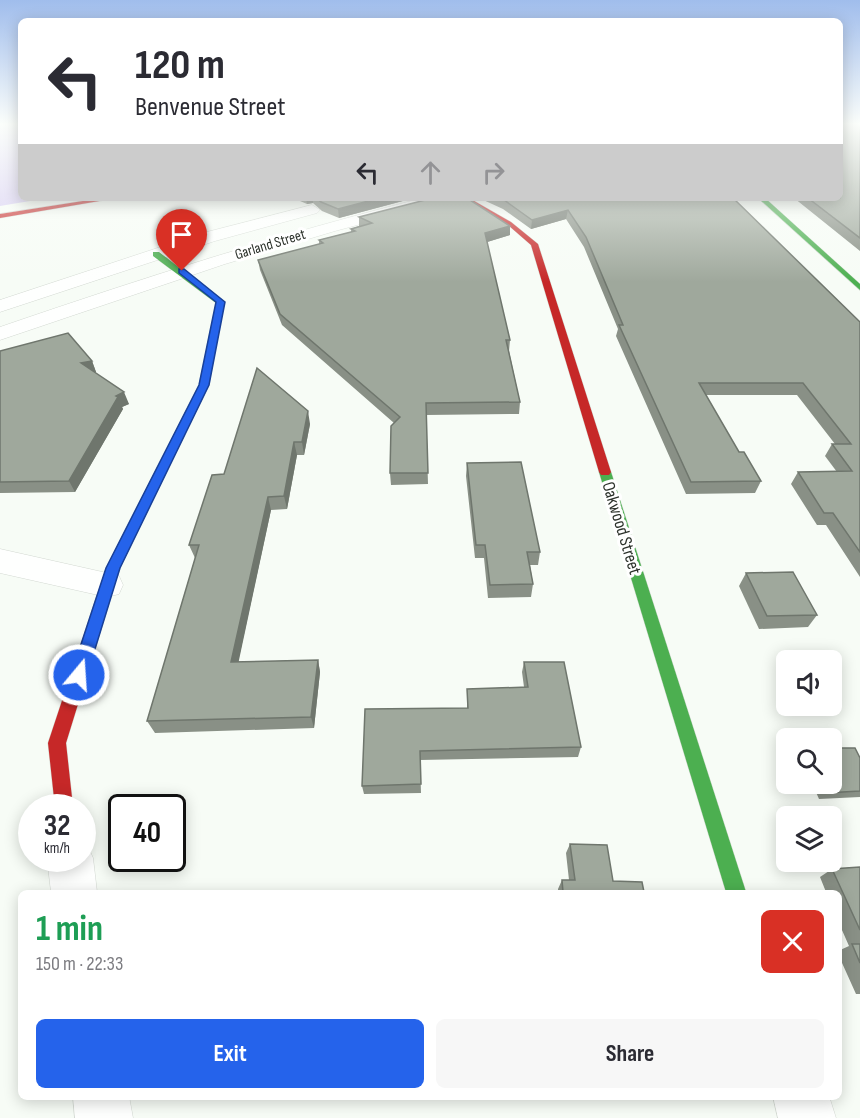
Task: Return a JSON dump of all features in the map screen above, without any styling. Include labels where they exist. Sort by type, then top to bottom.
[{"type":"street","points":[[0,216],[95,201]]},
{"type":"street","name":"Garland Street","points":[[0,334],[182,271],[330,226],[429,201]]},
{"type":"street","name":"Oakwood Street","points":[[470,201],[516,226],[534,244],[735,890]]},
{"type":"street","points":[[764,201],[860,288]]},
{"type":"street","name":"Garland Street","points":[[0,306],[238,229],[333,206]]},
{"type":"street","points":[[63,794],[57,743],[113,568],[204,385],[220,302],[182,271],[156,254]]},
{"type":"street","points":[[0,561],[108,585]]},
{"type":"street","points":[[72,872],[74,890]]},
{"type":"street","points":[[102,1100],[104,1118]]},
{"type":"street","points":[[802,1100],[807,1118]]},
{"type":"shaded area","points":[[0,177],[18,177],[18,201],[30,201],[0,206]]},
{"type":"building","points":[[843,177],[860,177],[860,238],[812,201],[843,201]]},
{"type":"building","points":[[320,201],[369,201],[338,209]]},
{"type":"building","points":[[421,201],[472,201],[510,226],[485,233],[510,340],[506,340],[520,402],[426,403],[428,473],[390,473],[391,426],[400,417],[280,314],[258,260],[323,243],[319,240],[355,231],[351,229],[372,223],[359,217]]},
{"type":"building","points":[[505,201],[736,201],[860,322],[860,552],[833,513],[824,513],[798,472],[852,471],[832,444],[851,444],[803,383],[699,383],[739,452],[744,452],[761,481],[691,482],[619,325],[623,325],[586,237],[568,210],[532,220]]},
{"type":"building","points":[[68,333],[92,361],[81,363],[124,392],[116,396],[118,397],[69,481],[0,482],[0,351]]},
{"type":"building","points":[[257,368],[308,411],[302,442],[294,442],[284,496],[268,497],[231,662],[318,660],[311,717],[147,721],[199,545],[189,545],[212,475],[224,474]]},
{"type":"building","points":[[521,462],[540,552],[527,552],[533,584],[490,585],[485,545],[476,545],[467,463]]},
{"type":"building","points":[[793,572],[817,615],[767,616],[746,573]]},
{"type":"building","points":[[524,662],[564,662],[581,747],[420,751],[421,784],[362,786],[365,709],[468,708],[467,689],[528,687]]},
{"type":"building","points":[[842,748],[855,748],[860,758],[860,791],[842,792]]},
{"type":"building","points":[[570,844],[607,845],[613,881],[642,882],[644,890],[563,890],[562,880],[575,880]]},
{"type":"building","points":[[860,867],[860,930],[842,890],[833,872],[842,872],[842,868]]},
{"type":"building","points":[[852,944],[860,944],[860,963]]},
{"type":"traffic: fast","points":[[764,201],[860,288]]},
{"type":"traffic: fast","points":[[156,254],[220,302],[204,385],[183,427]]},
{"type":"traffic: fast","points":[[605,472],[735,890]]},
{"type":"traffic: jam","points":[[0,216],[95,201]]},
{"type":"traffic: jam","points":[[469,201],[509,223],[534,244],[605,472]]},
{"type":"traffic: jam","points":[[63,794],[57,743],[113,568],[183,427]]},
{"type":"route","points":[[79,675],[113,568],[204,385],[220,302],[182,271]]}]
